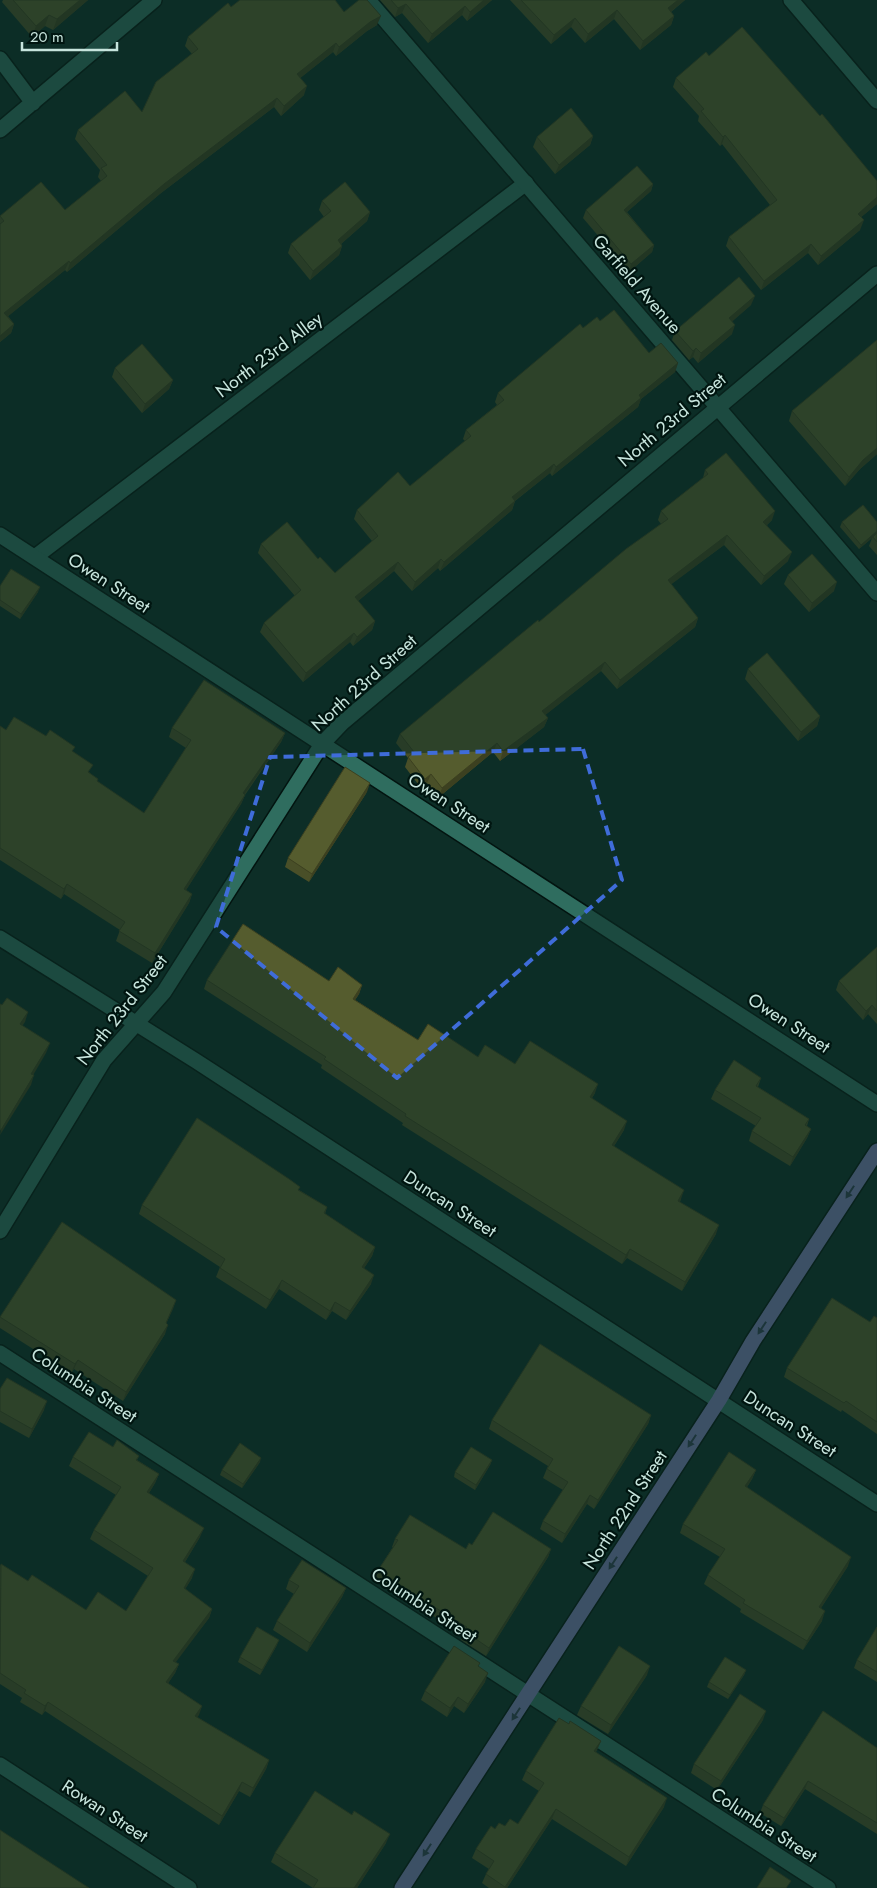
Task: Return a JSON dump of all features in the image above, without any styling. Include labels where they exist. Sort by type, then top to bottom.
[{"type":"main road","name":"North 22nd Street","points":[[402,1888],[719,1400],[753,1341],[877,1151]]},
{"type":"street","points":[[0,130],[154,0]]},
{"type":"street","name":"Garfield Avenue","points":[[368,0],[877,593]]},
{"type":"street","points":[[791,0],[877,101]]},
{"type":"street","points":[[0,59],[33,103]]},
{"type":"street","name":"North 23rd Alley","points":[[35,557],[526,184]]},
{"type":"street","name":"North 23rd Street","points":[[0,1231],[104,1060],[164,992],[322,744],[342,723],[717,406],[877,274]]},
{"type":"street","name":"Owen Street","points":[[0,535],[877,1104]]},
{"type":"street","name":"Duncan Street","points":[[0,938],[196,1061],[877,1504]]},
{"type":"street","name":"Columbia Street","points":[[0,1353],[828,1888]]},
{"type":"street","name":"Rowan Street","points":[[0,1765],[189,1888]]},
{"type":"highlighted area","points":[[583,749],[622,880],[397,1078],[216,927],[270,757]]},
{"type":"building","points":[[13,0],[80,0],[57,19],[49,15],[36,26]]},
{"type":"building","points":[[240,0],[335,0],[344,12],[359,0],[367,0],[381,16],[370,22],[339,47],[336,43],[297,74],[307,86],[284,106],[277,98],[164,184],[70,263],[69,261],[4,313],[14,324],[0,336],[0,224],[4,221],[0,216],[41,182],[65,210],[107,176],[101,168],[107,165],[78,130],[125,91],[142,112],[156,82],[198,49],[188,37],[228,3],[231,7]]},
{"type":"building","points":[[391,0],[484,0],[470,12],[465,6],[432,34],[406,4],[398,8]]},
{"type":"building","points":[[521,0],[678,0],[668,8],[674,16],[643,41],[617,10],[588,34],[575,18],[554,35]]},
{"type":"building","points":[[742,27],[820,116],[822,114],[877,181],[877,197],[858,214],[864,220],[821,256],[811,244],[764,281],[729,237],[777,200],[725,135],[723,137],[701,111],[704,109],[676,78],[706,52],[709,56]]},
{"type":"building","points":[[571,108],[593,136],[559,165],[537,137]]},
{"type":"building","points":[[637,166],[653,184],[624,210],[654,245],[631,264],[586,210]]},
{"type":"building","points":[[345,182],[370,212],[338,240],[342,246],[313,271],[291,244],[331,211],[322,201]]},
{"type":"building","points":[[739,277],[755,296],[729,318],[735,325],[701,353],[696,348],[693,351],[675,331]]},
{"type":"building","points":[[614,310],[649,353],[661,343],[678,363],[639,395],[641,398],[556,467],[554,464],[512,497],[515,501],[444,562],[441,559],[415,582],[398,562],[355,597],[375,621],[357,637],[354,633],[306,673],[264,623],[301,590],[261,544],[287,522],[318,559],[320,557],[335,573],[378,536],[357,510],[398,472],[410,486],[471,436],[466,430],[504,400],[498,393],[580,324],[583,328],[597,317],[600,321]]},
{"type":"building","points":[[877,340],[877,448],[863,460],[849,477],[792,411]]},
{"type":"building","points":[[142,344],[173,380],[145,404],[115,368]]},
{"type":"building","points":[[726,453],[775,511],[763,522],[792,552],[764,576],[727,535],[668,580],[698,618],[620,680],[605,662],[542,711],[548,718],[503,751],[497,743],[442,788],[431,774],[425,779],[408,757],[414,752],[400,734],[626,549],[668,519],[661,511],[708,474],[705,470]]},
{"type":"building","points":[[863,505],[877,522],[877,531],[861,545],[842,522]]},
{"type":"building","points":[[877,533],[877,542],[873,537]]},
{"type":"building","points":[[812,554],[837,582],[812,603],[788,575]]},
{"type":"building","points":[[11,569],[40,587],[21,614],[0,600],[0,586]]},
{"type":"building","points":[[767,653],[820,716],[801,732],[748,669]]},
{"type":"building","points":[[204,680],[285,733],[243,793],[245,795],[184,889],[192,894],[155,953],[119,931],[125,922],[67,884],[64,889],[0,848],[0,726],[6,730],[14,717],[46,736],[50,730],[75,747],[72,751],[93,765],[88,772],[98,779],[97,781],[144,813],[191,740],[172,728]]},
{"type":"building","points":[[345,767],[370,783],[312,874],[288,858]]},
{"type":"building","points":[[243,924],[329,981],[338,967],[362,985],[353,999],[418,1040],[428,1024],[478,1057],[485,1045],[515,1064],[530,1041],[598,1084],[590,1097],[627,1121],[612,1145],[684,1190],[678,1201],[719,1225],[685,1282],[630,1249],[626,1255],[405,1116],[406,1114],[324,1059],[326,1057],[207,980]]},
{"type":"building","points":[[877,947],[877,1011],[872,1005],[866,1011],[839,981]]},
{"type":"building","points":[[7,998],[28,1012],[20,1024],[50,1043],[31,1074],[34,1075],[0,1130],[0,1004],[2,1005]]},
{"type":"building","points":[[734,1060],[761,1078],[756,1086],[809,1119],[805,1125],[811,1129],[793,1157],[752,1131],[761,1118],[715,1090]]},
{"type":"building","points":[[197,1118],[289,1179],[300,1187],[298,1190],[327,1207],[324,1213],[375,1247],[362,1267],[374,1275],[350,1311],[335,1302],[330,1311],[282,1280],[270,1300],[220,1268],[225,1259],[142,1205]]},
{"type":"building","points":[[62,1222],[176,1300],[166,1323],[168,1325],[126,1392],[78,1360],[75,1364],[0,1317]]},
{"type":"building","points":[[832,1298],[870,1322],[874,1316],[877,1318],[877,1422],[846,1401],[844,1403],[787,1368]]},
{"type":"building","points":[[540,1344],[651,1415],[598,1500],[590,1495],[565,1534],[543,1521],[568,1482],[547,1469],[553,1459],[492,1420]]},
{"type":"building","points":[[7,1378],[47,1401],[32,1429],[0,1411],[0,1389]]},
{"type":"building","points":[[89,1432],[113,1447],[117,1440],[139,1456],[136,1460],[159,1474],[147,1492],[204,1528],[183,1561],[195,1569],[184,1588],[212,1609],[173,1661],[179,1664],[166,1682],[202,1706],[195,1716],[269,1760],[253,1788],[242,1782],[222,1816],[48,1702],[45,1706],[24,1693],[26,1690],[0,1673],[1,1564],[28,1581],[32,1575],[86,1610],[98,1592],[126,1611],[153,1568],[94,1530],[121,1487],[73,1457]]},
{"type":"building","points":[[240,1443],[261,1458],[243,1484],[222,1470]]},
{"type":"building","points":[[471,1447],[492,1460],[476,1485],[455,1472]]},
{"type":"building","points":[[729,1452],[756,1470],[745,1486],[851,1557],[819,1607],[825,1611],[807,1641],[743,1603],[745,1600],[708,1575],[725,1549],[683,1524]]},
{"type":"building","points":[[493,1512],[551,1549],[489,1648],[464,1631],[467,1627],[377,1572],[398,1540],[395,1539],[410,1515],[466,1549],[469,1543],[472,1545]]},
{"type":"building","points":[[302,1560],[346,1588],[310,1643],[277,1621],[299,1586],[289,1580]]},
{"type":"building","points":[[257,1627],[279,1640],[262,1670],[240,1657]]},
{"type":"building","points":[[877,1627],[877,1672],[857,1660]]},
{"type":"building","points":[[454,1646],[480,1663],[478,1666],[488,1673],[468,1704],[458,1697],[450,1708],[425,1691]]},
{"type":"building","points":[[619,1646],[650,1666],[611,1725],[581,1706]]},
{"type":"building","points":[[725,1657],[746,1670],[730,1695],[709,1682]]},
{"type":"building","points":[[740,1694],[766,1711],[721,1781],[694,1764]]},
{"type":"building","points":[[823,1711],[877,1748],[877,1823],[808,1781],[784,1818],[763,1805]]},
{"type":"building","points":[[559,1718],[569,1724],[570,1721],[601,1741],[594,1751],[667,1798],[629,1857],[556,1809],[505,1887],[486,1874],[494,1861],[476,1849],[491,1826],[495,1829],[499,1823],[505,1826],[510,1819],[518,1824],[544,1783],[526,1771]]},
{"type":"building","points":[[315,1791],[352,1815],[354,1811],[390,1834],[354,1888],[313,1888],[318,1880],[275,1853]]},
{"type":"building","points":[[0,1830],[89,1888],[0,1888]]},
{"type":"building","points":[[770,1867],[791,1881],[786,1888],[757,1888]]}]
